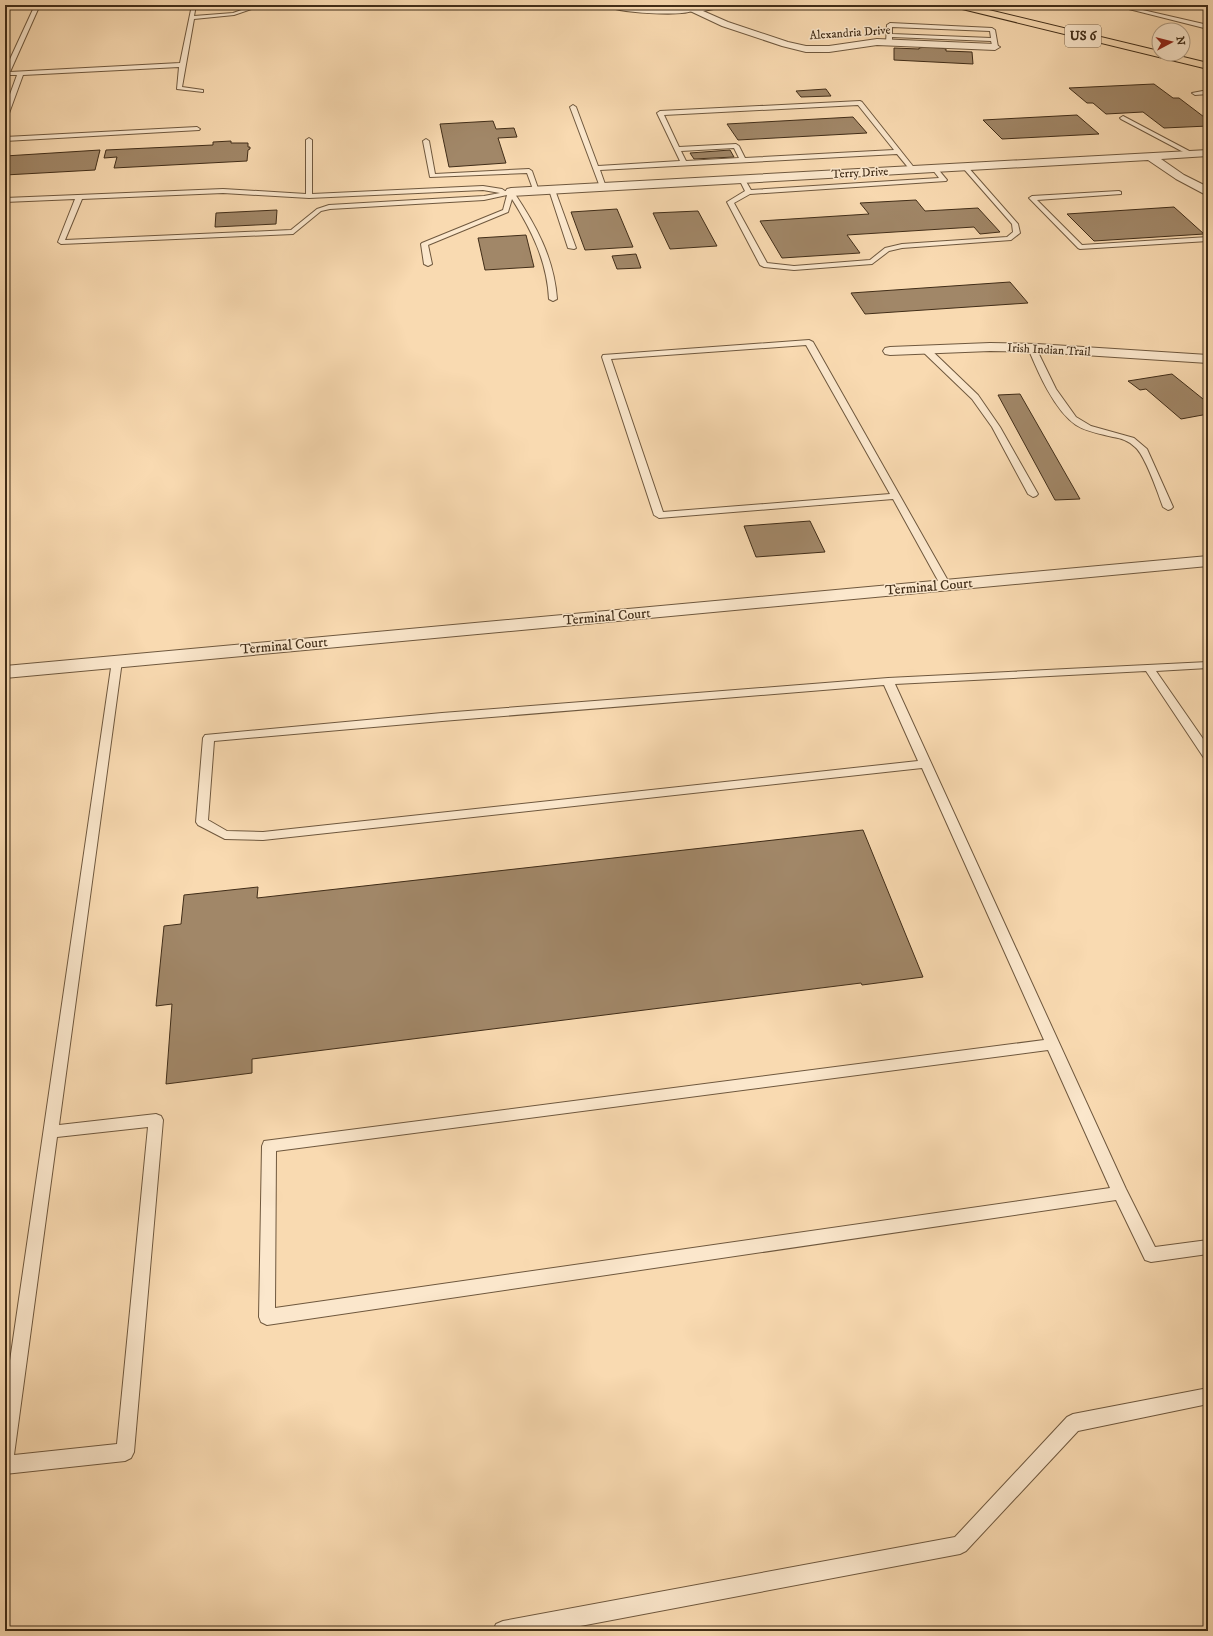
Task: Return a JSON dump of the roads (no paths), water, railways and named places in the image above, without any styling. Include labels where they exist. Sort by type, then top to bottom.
[{"type":"main road","name":"US 6","points":[[957,5],[1208,66]]},
{"type":"street","points":[[693,10],[720,5]]},
{"type":"street","name":"Alexandria Drive","points":[[693,10],[733,27],[785,44],[806,49],[829,50],[889,39],[995,44]]},
{"type":"street","name":"Terry Drive","points":[[511,192],[1208,153]]},
{"type":"street","points":[[1151,157],[1180,177],[1208,192]]},
{"type":"street","name":"Irish Indian Trail","points":[[890,351],[990,347],[1032,348],[1208,359]]},
{"type":"street","name":"Terminal Court","points":[[5,672],[946,586],[1208,560]]},
{"type":"lane","points":[[56,5],[37,6],[6,74],[182,65]]},
{"type":"lane","points":[[194,5],[182,65],[180,88],[201,91]]},
{"type":"lane","points":[[192,18],[234,14],[261,5]]},
{"type":"lane","points":[[606,5],[643,13],[693,10]]},
{"type":"lane","points":[[1115,5],[1208,26]]},
{"type":"lane","points":[[889,39],[890,25],[992,30],[995,44]]},
{"type":"lane","points":[[5,116],[21,73]]},
{"type":"lane","points":[[1195,93],[1208,92]]},
{"type":"lane","points":[[684,163],[660,113],[860,103],[913,170]]},
{"type":"lane","points":[[573,107],[603,187]]},
{"type":"lane","points":[[1123,118],[1191,154]]},
{"type":"lane","points":[[5,139],[197,129]]},
{"type":"lane","points":[[309,140],[309,196]]},
{"type":"lane","points":[[426,141],[432,176],[529,171],[536,191]]},
{"type":"lane","points":[[677,149],[705,150],[736,146],[743,160]]},
{"type":"lane","points":[[596,168],[726,159],[743,160],[899,152]]},
{"type":"lane","points":[[935,169],[944,180],[749,192],[730,202],[764,265],[794,268],[872,262],[887,248],[1010,239],[1017,233],[1015,224],[965,167]]},
{"type":"lane","points":[[742,179],[749,192]]},
{"type":"lane","points":[[5,200],[223,191],[309,196],[483,188],[511,192]]},
{"type":"lane","points":[[552,190],[572,248]]},
{"type":"lane","points":[[79,197],[61,242],[293,232],[319,210],[329,207],[484,198],[511,192]]},
{"type":"lane","points":[[428,264],[424,244],[506,211],[511,192]]},
{"type":"lane","points":[[511,192],[537,234],[547,258],[552,274],[553,300]]},
{"type":"lane","points":[[1120,193],[1032,198],[1080,247],[1208,239]]},
{"type":"lane","points":[[895,496],[659,515],[606,357],[809,342],[946,586]]},
{"type":"lane","points":[[1032,348],[1038,363],[1067,414],[1080,424],[1098,431],[1126,438],[1135,443],[1144,451],[1168,506]]},
{"type":"lane","points":[[925,349],[966,387],[979,402],[996,427],[1033,494]]},
{"type":"lane","points":[[5,1455],[117,661]]},
{"type":"lane","points":[[926,764],[263,836],[225,835],[202,822],[209,738],[442,717],[888,681],[1208,665]]},
{"type":"lane","points":[[1149,668],[1208,755]]},
{"type":"lane","points":[[888,681],[1120,1193],[1151,1255],[1208,1247]]},
{"type":"lane","points":[[1053,1044],[270,1146],[267,1317],[1120,1193]]},
{"type":"lane","points":[[5,1465],[125,1452],[156,1120],[50,1132]]},
{"type":"lane","points":[[503,1631],[960,1545],[1073,1422],[1208,1396]]}]
